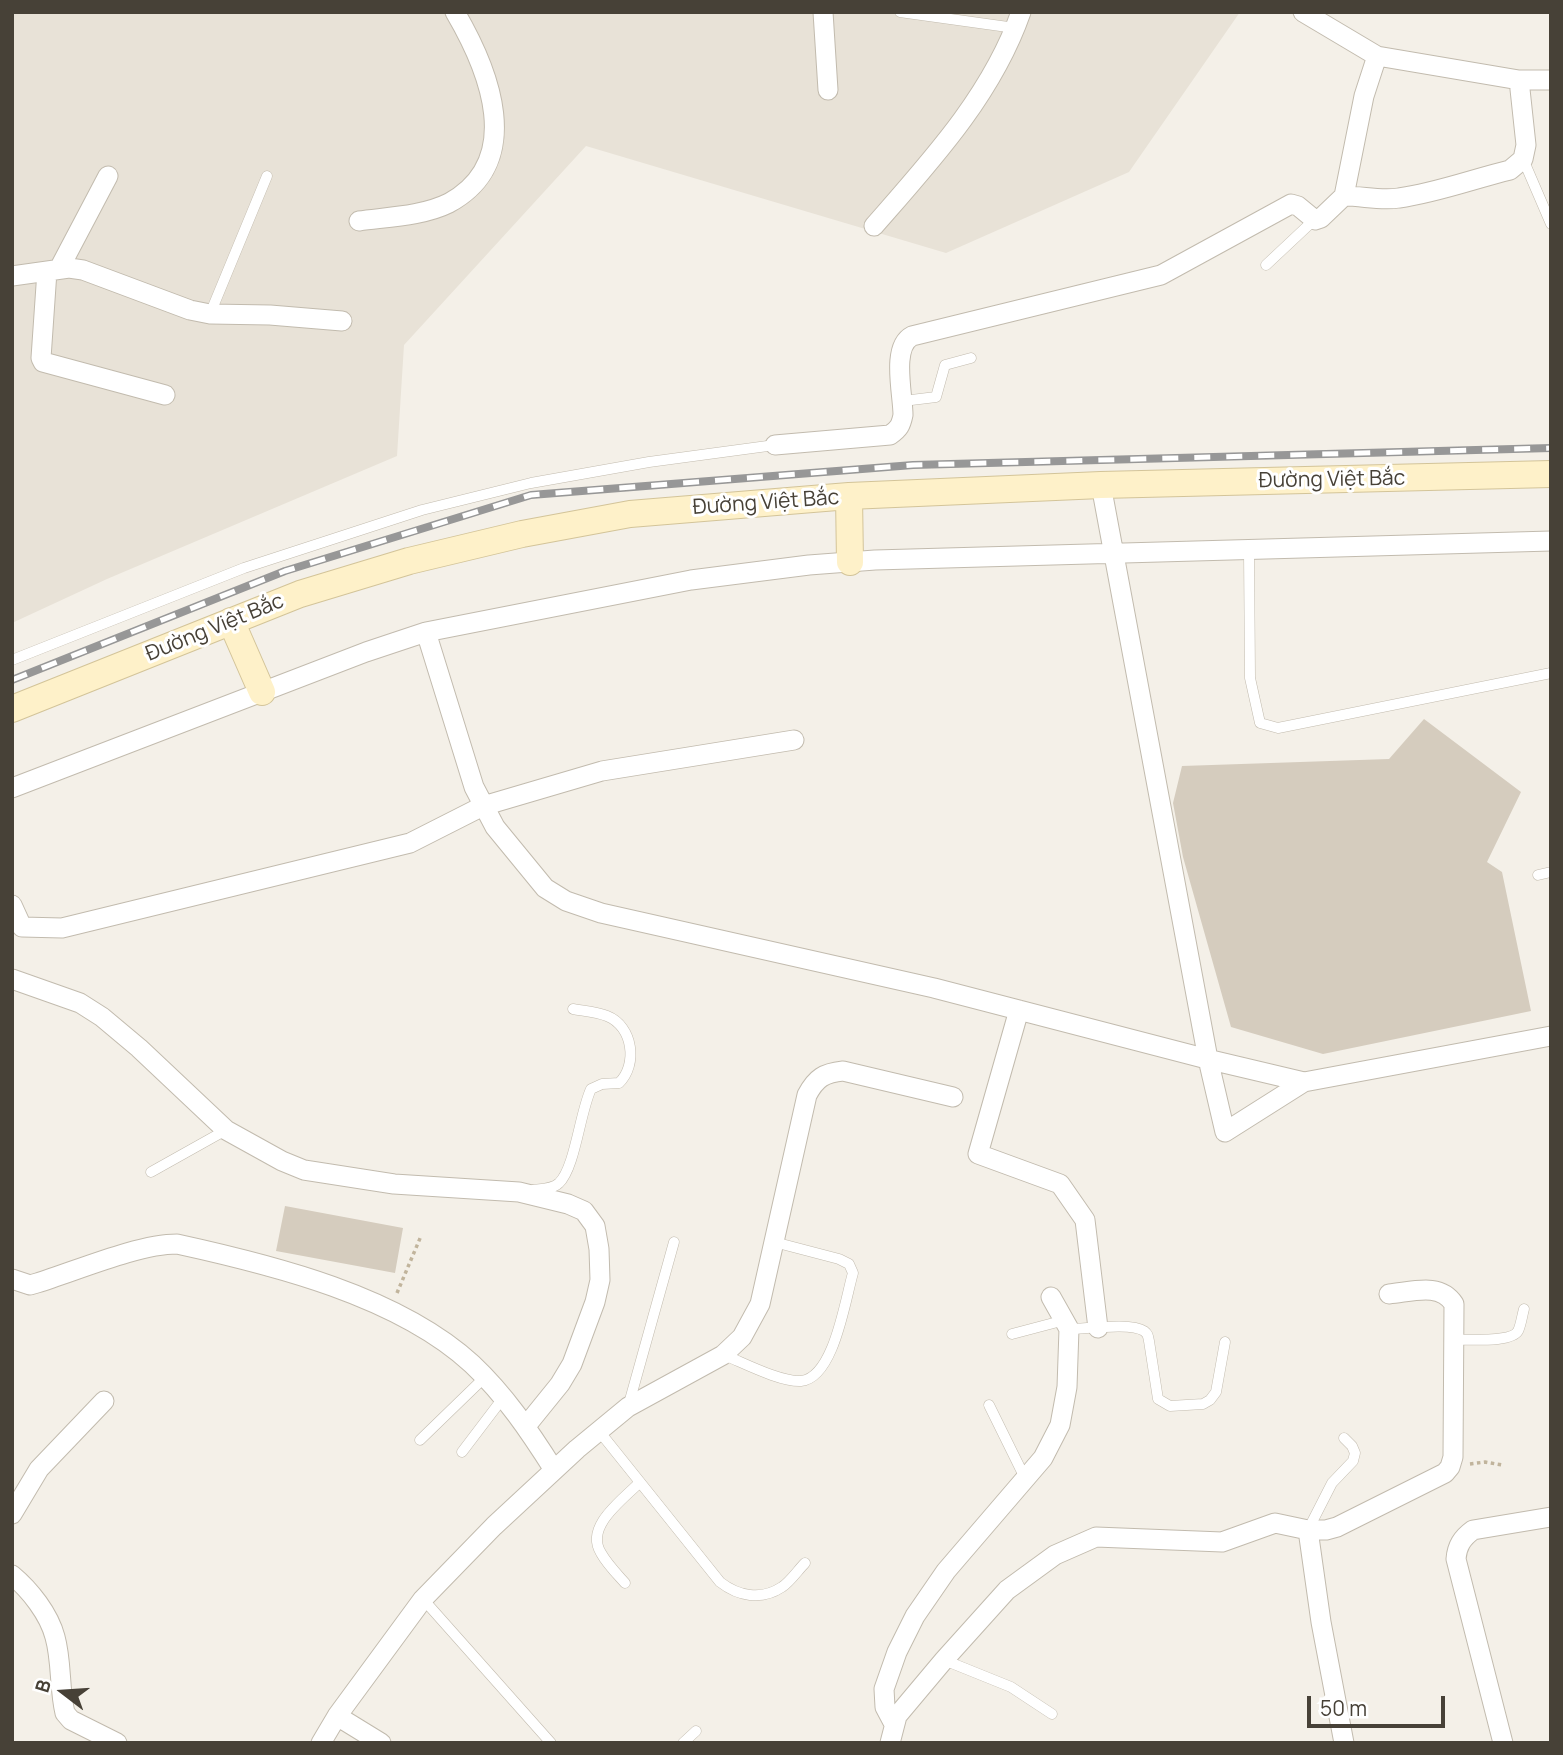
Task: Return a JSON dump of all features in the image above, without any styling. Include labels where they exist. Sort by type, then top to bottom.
[{"type":"main road","name":"Đường Việt Bắc","points":[[12,709],[300,594],[409,561],[522,534],[630,514],[849,496],[1101,485],[1551,474]]},
{"type":"main road","points":[[849,496],[850,562]]},
{"type":"main road","points":[[231,621],[262,692]]},
{"type":"street","points":[[359,221],[431,210],[448,203],[478,181],[486,167],[492,146],[495,112],[481,64],[455,12]]},
{"type":"street","points":[[823,12],[828,90]]},
{"type":"street","points":[[1303,12],[1377,57],[1519,79],[1551,80]]},
{"type":"street","points":[[874,226],[925,168],[980,96],[1018,20]]},
{"type":"street","points":[[775,445],[891,435],[902,424],[901,350],[906,340],[912,337],[1161,275],[1291,204],[1298,206],[1314,220],[1321,218],[1344,196],[1364,96],[1377,57]]},
{"type":"street","points":[[1344,196],[1378,200],[1399,198],[1510,170],[1522,159],[1526,145],[1519,79]]},
{"type":"street","points":[[108,176],[53,270],[41,358],[43,362],[165,395]]},
{"type":"street","points":[[12,276],[69,268],[83,270],[190,310],[210,314],[270,315],[342,321]]},
{"type":"street","points":[[1101,485],[1208,1059],[1225,1132],[1304,1082],[1551,1036]]},
{"type":"street","points":[[12,788],[426,632],[691,580],[850,562],[1551,541]]},
{"type":"street","points":[[426,632],[474,788],[483,806],[495,827],[545,887],[566,901],[601,913],[933,988],[1304,1082]]},
{"type":"street","points":[[12,905],[22,927],[62,928],[410,843],[483,806],[602,771],[794,740]]},
{"type":"street","points":[[12,979],[80,1003],[102,1017],[226,1130],[304,1170],[394,1184],[519,1192],[584,1211],[595,1226],[600,1280],[584,1337],[572,1364],[560,1384],[526,1426]]},
{"type":"street","points":[[1019,1010],[978,1154],[1060,1184],[1085,1220],[1098,1328]]},
{"type":"street","points":[[321,1743],[337,1716],[423,1599],[494,1526],[554,1469],[628,1407],[723,1354],[742,1337],[760,1304],[807,1095],[814,1082],[825,1073],[843,1071],[953,1097]]},
{"type":"street","points":[[12,1279],[37,1283],[127,1254],[164,1244],[177,1244],[260,1263],[331,1286],[389,1311],[429,1333],[469,1362],[526,1426],[554,1469]]},
{"type":"street","points":[[892,1734],[897,1716],[1007,1590],[1055,1555],[1083,1541],[1096,1538],[1134,1538],[1214,1543],[1275,1523],[1308,1530],[1337,1527],[1445,1473],[1453,1457],[1454,1304],[1448,1294],[1439,1290],[1389,1294]]},
{"type":"street","points":[[892,1734],[885,1707],[884,1689],[897,1652],[915,1616],[946,1571],[1044,1458],[1060,1425],[1067,1387],[1067,1325],[1051,1297]]},
{"type":"street","points":[[12,1514],[39,1469],[104,1401]]},
{"type":"street","points":[[1503,1743],[1456,1559],[1457,1550],[1464,1536],[1473,1530],[1551,1517]]},
{"type":"street","points":[[1308,1530],[1321,1622],[1344,1743]]},
{"type":"street","points":[[12,1575],[23,1584],[49,1620],[55,1637],[65,1713],[71,1720],[117,1743]]},
{"type":"street","points":[[337,1716],[381,1743]]},
{"type":"lane","points":[[900,12],[1018,20]]},
{"type":"lane","points":[[1522,159],[1551,224]]},
{"type":"lane","points":[[210,314],[267,176]]},
{"type":"lane","points":[[1266,265],[1314,220]]},
{"type":"lane","points":[[903,401],[936,397],[945,365],[971,358]]},
{"type":"lane","points":[[12,660],[244,568],[422,510],[531,483],[649,462],[775,445]]},
{"type":"lane","points":[[1249,551],[1250,678],[1260,723],[1278,728],[1551,673]]},
{"type":"lane","points":[[1538,875],[1551,872]]},
{"type":"lane","points":[[519,1192],[552,1188],[559,1184],[569,1163],[591,1089],[602,1084],[619,1083],[627,1075],[631,1059],[628,1037],[608,1016],[573,1009]]},
{"type":"lane","points":[[151,1172],[226,1130]]},
{"type":"lane","points":[[628,1407],[674,1242]]},
{"type":"lane","points":[[723,1354],[785,1379],[800,1381],[813,1378],[832,1349],[853,1273],[849,1264],[774,1242]]},
{"type":"lane","points":[[1454,1340],[1512,1336],[1517,1332],[1524,1309]]},
{"type":"lane","points":[[1012,1334],[1067,1325],[1136,1328],[1147,1334],[1158,1399],[1170,1405],[1203,1404],[1210,1401],[1216,1392],[1225,1342]]},
{"type":"lane","points":[[420,1440],[485,1377]]},
{"type":"lane","points":[[462,1452],[503,1398]]},
{"type":"lane","points":[[989,1405],[1026,1478]]},
{"type":"lane","points":[[599,1431],[720,1582],[732,1591],[746,1596],[761,1595],[782,1587],[805,1563]]},
{"type":"lane","points":[[1308,1530],[1332,1483],[1353,1461],[1355,1453],[1345,1438]]},
{"type":"lane","points":[[625,1583],[596,1544],[597,1532],[605,1518],[640,1482]]},
{"type":"lane","points":[[423,1599],[551,1743]]},
{"type":"lane","points":[[944,1660],[1011,1687],[1052,1713]]},
{"type":"lane","points":[[683,1743],[696,1731]]},
{"type":"path","points":[[389,1311],[421,1237]]},
{"type":"path","points":[[1450,1466],[1485,1462],[1502,1465]]},
{"type":"shaded area","points":[[12,12],[1240,12],[1129,172],[946,253],[586,146],[404,345],[397,456],[107,579],[12,623]]},
{"type":"building","points":[[1424,719],[1521,792],[1487,862],[1502,872],[1531,1011],[1323,1054],[1231,1027],[1183,857],[1173,803],[1182,766],[1389,759]]},
{"type":"building","points":[[285,1206],[403,1228],[395,1273],[276,1251]]},
{"type":"railway","points":[[12,680],[285,571],[531,495],[913,465],[1551,448]]}]
